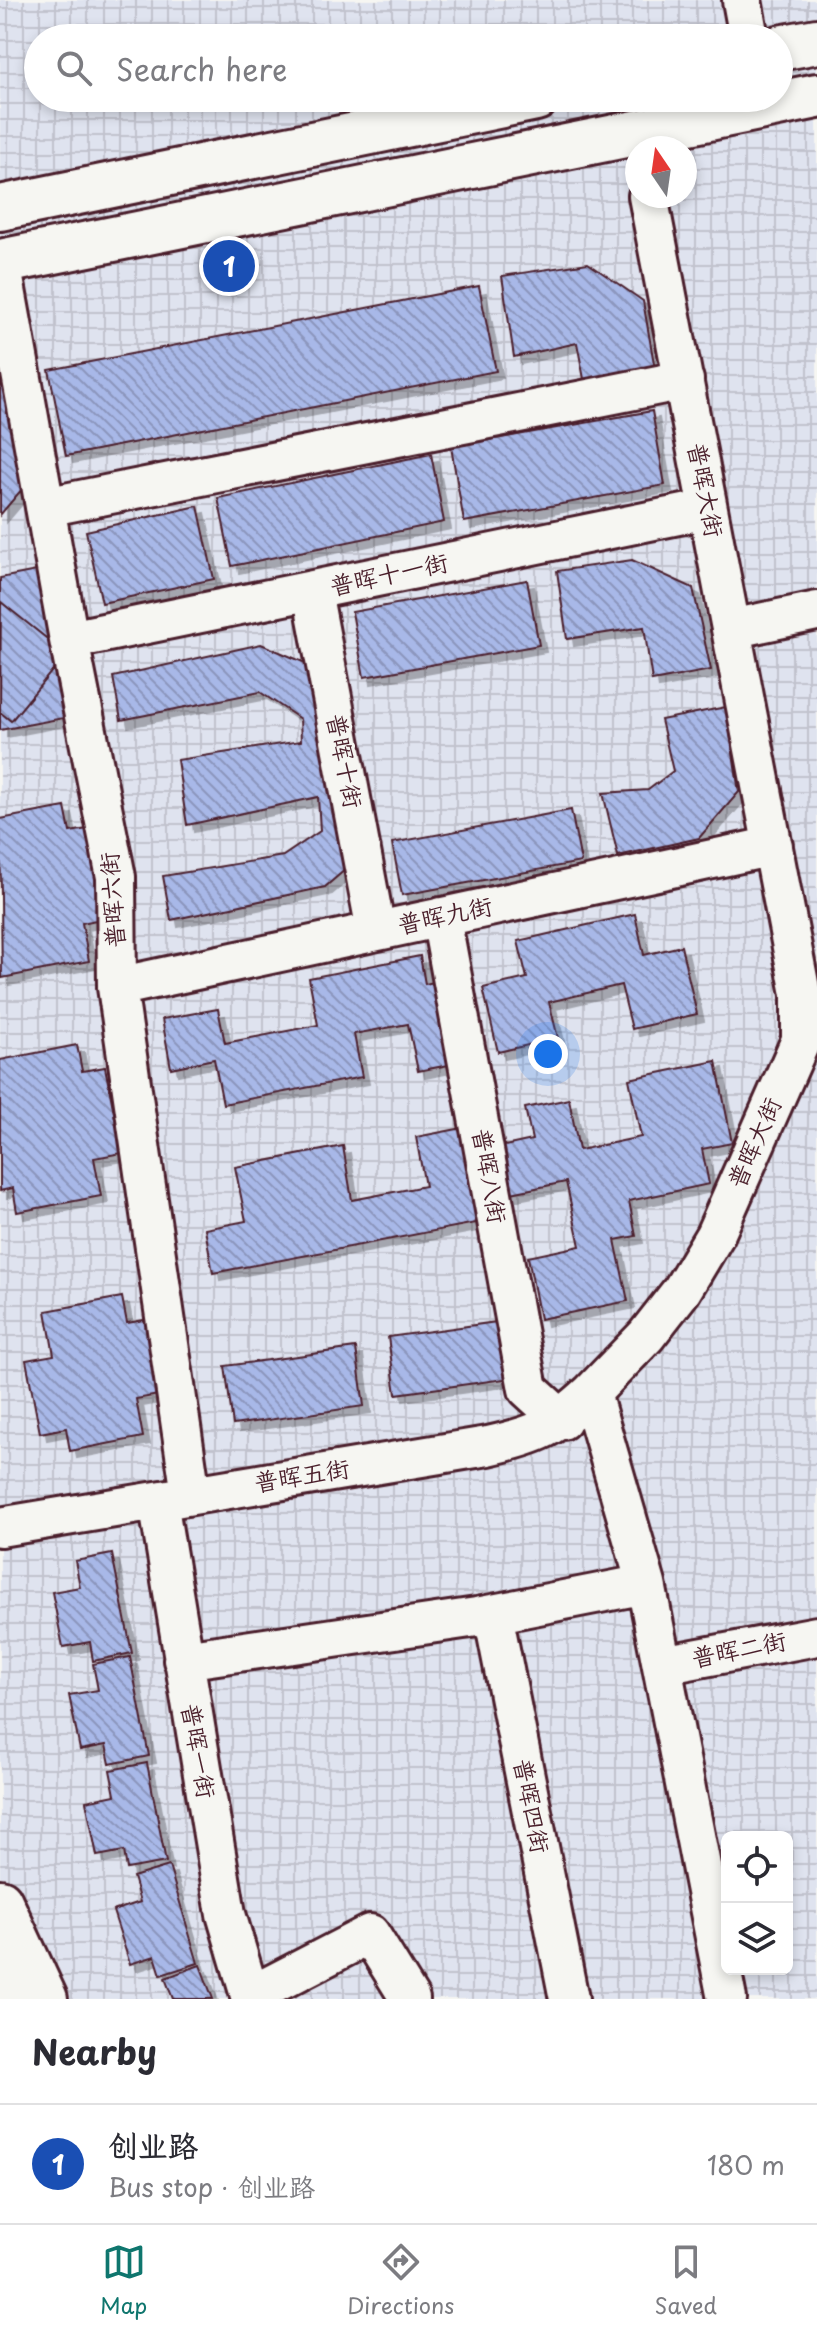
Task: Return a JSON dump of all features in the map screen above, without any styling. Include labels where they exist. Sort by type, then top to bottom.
[{"type":"main road","points":[[793,45],[817,41]]},
{"type":"main road","points":[[793,102],[817,96]]},
{"type":"main road","points":[[0,208],[468,112]]},
{"type":"main road","points":[[658,136],[753,112]]},
{"type":"main road","points":[[1,262],[625,143]]},
{"type":"main road","points":[[0,1902],[45,1999]]},
{"type":"main road","points":[[0,1972],[5,1999]]},
{"type":"street","points":[[742,0],[746,24]]},
{"type":"street","name":"普晖大街","points":[[591,1393],[655,1325],[682,1290],[715,1235],[809,1038],[650,208]]},
{"type":"street","name":"普晖六街","points":[[1,262],[69,640],[116,877],[117,987],[174,1498]]},
{"type":"street","points":[[45,507],[684,380]]},
{"type":"street","name":"普晖十一街","points":[[69,640],[708,509]]},
{"type":"street","name":"普晖十街","points":[[312,591],[376,931]]},
{"type":"street","points":[[731,629],[817,611]]},
{"type":"street","name":"普晖九街","points":[[117,987],[773,846]]},
{"type":"street","name":"普晖八街","points":[[441,917],[528,1389],[562,1420]]},
{"type":"street","points":[[591,1393],[646,1584],[727,1999]]},
{"type":"street","name":"普晖五街","points":[[0,1527],[528,1437],[562,1420],[591,1393]]},
{"type":"street","name":"普晖一街","points":[[174,1498],[183,1660],[226,1914],[251,1997]]},
{"type":"street","points":[[183,1660],[493,1614],[646,1584]]},
{"type":"street","name":"普晖四街","points":[[493,1614],[569,1999]]},
{"type":"street","name":"普晖二街","points":[[662,1665],[817,1636]]},
{"type":"street","points":[[251,1997],[370,1934],[410,1999]]},
{"type":"shaded area","points":[[0,0],[817,0],[817,1999],[0,1999]]},
{"type":"building","points":[[588,263],[643,301],[655,369],[585,384],[577,343],[514,357],[502,276]]},
{"type":"building","points":[[479,286],[496,371],[66,456],[49,370]]},
{"type":"building","points":[[14,377],[29,481],[0,515],[0,381]]},
{"type":"building","points":[[652,411],[665,485],[464,522],[451,447]]},
{"type":"building","points":[[431,454],[444,522],[232,566],[218,498]]},
{"type":"building","points":[[198,506],[214,579],[102,603],[86,531]]},
{"type":"building","points":[[632,560],[693,588],[711,670],[652,681],[644,627],[567,639],[557,571]]},
{"type":"building","points":[[47,569],[74,716],[0,730],[0,578]]},
{"type":"building","points":[[527,580],[539,645],[364,677],[352,612]]},
{"type":"building","points":[[1,602],[66,654],[11,721],[0,712]]},
{"type":"building","points":[[261,644],[315,667],[354,862],[325,887],[171,920],[163,876],[283,856],[320,831],[318,797],[187,825],[177,760],[301,741],[300,719],[260,692],[121,720],[113,677]]},
{"type":"building","points":[[726,707],[739,792],[699,838],[618,856],[603,793],[648,790],[673,771],[661,720]]},
{"type":"building","points":[[65,807],[70,832],[93,828],[110,917],[82,923],[89,961],[2,978],[0,819]]},
{"type":"building","points":[[571,810],[581,862],[402,895],[392,843]]},
{"type":"building","points":[[635,914],[644,955],[681,946],[697,1014],[632,1029],[621,985],[549,1002],[558,1038],[498,1052],[483,988],[527,978],[518,941]]},
{"type":"building","points":[[420,956],[425,984],[447,979],[464,1062],[418,1071],[408,1024],[354,1034],[362,1077],[223,1104],[214,1059],[171,1068],[162,1019],[218,1009],[225,1043],[318,1025],[309,978]]},
{"type":"building","points":[[77,1045],[82,1071],[105,1067],[122,1153],[94,1158],[101,1196],[17,1212],[13,1188],[0,1191],[0,1060]]},
{"type":"building","points":[[716,1061],[732,1143],[702,1149],[709,1184],[629,1201],[636,1236],[615,1240],[628,1301],[540,1319],[528,1257],[580,1246],[566,1182],[501,1195],[491,1149],[532,1140],[525,1108],[569,1099],[579,1150],[641,1137],[629,1079]]},
{"type":"building","points":[[463,1128],[481,1222],[213,1273],[205,1229],[246,1221],[235,1167],[343,1146],[352,1200],[425,1186],[416,1137]]},
{"type":"building","points":[[122,1297],[127,1323],[150,1319],[164,1394],[136,1399],[143,1437],[70,1451],[66,1428],[40,1433],[26,1360],[54,1355],[46,1311]]},
{"type":"building","points":[[504,1321],[512,1378],[396,1394],[388,1337]]},
{"type":"building","points":[[356,1348],[364,1406],[233,1425],[225,1366]]},
{"type":"building","points":[[112,1554],[132,1653],[93,1661],[90,1642],[63,1647],[52,1592],[80,1587],[75,1561]]},
{"type":"building","points":[[130,1657],[149,1756],[110,1764],[106,1745],[80,1750],[69,1695],[98,1690],[93,1664]]},
{"type":"building","points":[[147,1763],[166,1862],[127,1869],[124,1851],[97,1856],[86,1801],[115,1795],[110,1770]]},
{"type":"building","points":[[169,1866],[198,1963],[161,1975],[155,1956],[130,1964],[113,1911],[140,1902],[133,1877]]},
{"type":"building","points":[[200,1965],[213,1999],[173,1999],[165,1978]]},
{"type":"place","name":"创业路","points":[[229,266]]}]
